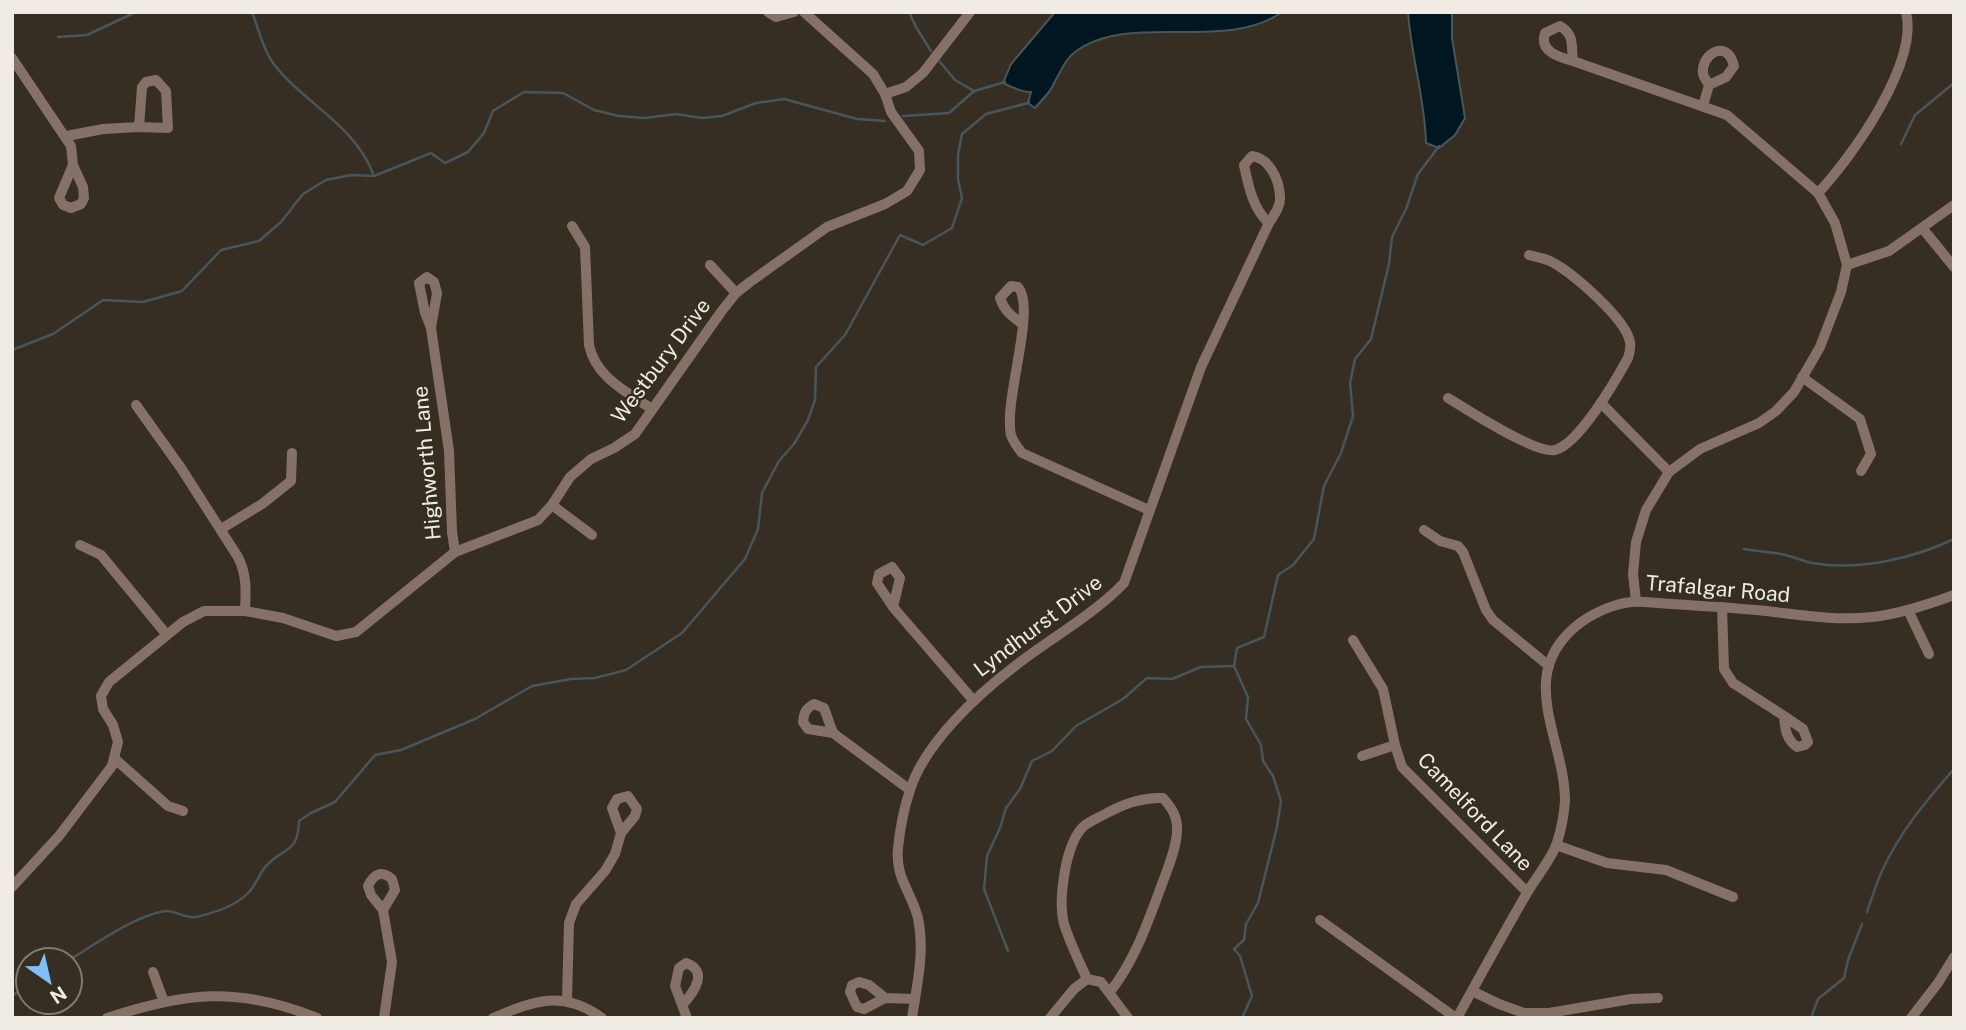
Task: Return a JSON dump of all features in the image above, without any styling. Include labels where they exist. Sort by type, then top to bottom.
[{"type":"street","points":[[768,12],[776,17],[794,12]]},
{"type":"street","name":"Westbury Drive","points":[[114,758],[118,742],[113,725],[103,709],[101,696],[109,682],[183,622],[204,611],[245,611],[283,618],[337,636],[356,632],[455,552],[538,520],[552,505],[570,477],[591,459],[635,434],[736,293],[827,227],[885,204],[907,191],[920,170],[919,151],[891,112],[885,94],[873,74],[804,12]]},
{"type":"street","points":[[885,94],[906,87],[923,73],[970,12]]},
{"type":"street","points":[[1818,193],[1841,169],[1884,102],[1903,54],[1909,23],[1906,12]]},
{"type":"street","points":[[12,58],[67,136],[74,165]]},
{"type":"street","points":[[1573,61],[1727,116],[1818,193],[1835,223],[1847,265],[1841,292],[1820,347],[1794,392],[1776,411],[1759,423],[1700,449],[1669,472],[1646,510],[1636,542],[1633,574],[1636,601]]},
{"type":"street","points":[[67,136],[87,131],[168,128],[166,91],[156,80],[146,82],[142,87],[139,127]]},
{"type":"street","points":[[1703,106],[1709,85]]},
{"type":"street","name":"Lyndhurst Drive","points":[[912,1018],[922,938],[917,914],[898,871],[898,849],[910,790],[927,757],[972,700],[1106,602],[1124,583],[1201,367],[1278,209],[1280,195],[1270,165],[1261,157],[1252,156],[1244,165],[1247,179],[1260,216],[1269,223]]},
{"type":"street","points":[[1847,265],[1889,251],[1954,205]]},
{"type":"street","points":[[572,226],[585,247],[589,345],[592,359],[608,379],[652,409]]},
{"type":"street","points":[[1923,229],[1954,267]]},
{"type":"street","points":[[1448,398],[1486,421],[1541,450],[1548,451],[1561,447],[1602,404],[1631,349],[1626,332],[1604,304],[1580,282],[1548,260],[1529,255]]},
{"type":"street","points":[[709,265],[736,293]]},
{"type":"street","points":[[1023,324],[1009,414],[1011,437],[1022,453],[1149,510]]},
{"type":"street","name":"Highworth Lane","points":[[431,328],[449,451],[455,552]]},
{"type":"street","points":[[1802,377],[1860,419],[1871,454],[1861,471]]},
{"type":"street","points":[[1602,404],[1669,472]]},
{"type":"street","points":[[136,405],[222,529],[244,569],[245,611]]},
{"type":"street","points":[[222,529],[262,504],[290,481],[292,453]]},
{"type":"street","points":[[552,505],[592,535]]},
{"type":"street","points":[[1423,530],[1440,541],[1458,546],[1493,620],[1549,666]]},
{"type":"street","points":[[80,545],[102,555],[167,635]]},
{"type":"street","name":"Trafalgar Road","points":[[1456,1018],[1556,845],[1565,800],[1546,709],[1549,666],[1561,642],[1572,629],[1589,616],[1612,606],[1636,601],[1836,619],[1872,617],[1908,610],[1954,595]]},
{"type":"street","points":[[893,607],[972,700]]},
{"type":"street","points":[[1722,607],[1724,669],[1733,683],[1784,716]]},
{"type":"street","points":[[1908,610],[1929,653]]},
{"type":"street","name":"Camelford Lane","points":[[1353,640],[1383,689],[1402,767],[1527,892]]},
{"type":"street","points":[[833,733],[910,790]]},
{"type":"street","points":[[1362,756],[1395,746]]},
{"type":"street","points":[[12,887],[39,861],[67,826],[112,766],[114,758],[168,806],[183,811]]},
{"type":"street","points":[[1087,979],[1064,923],[1062,897],[1071,848],[1082,827],[1125,803],[1148,797],[1163,798],[1175,811],[1177,831],[1171,859],[1145,930],[1110,992]]},
{"type":"street","points":[[567,1000],[569,923],[576,904],[605,871],[615,854],[621,833]]},
{"type":"street","points":[[1556,845],[1607,863],[1666,870],[1734,897]]},
{"type":"street","points":[[383,910],[392,962],[384,1018]]},
{"type":"street","points":[[1320,920],[1456,1018]]},
{"type":"street","points":[[1911,1018],[1938,984],[1954,957]]},
{"type":"street","points":[[153,972],[163,1002]]},
{"type":"street","points":[[1050,1018],[1074,989],[1087,979],[1101,982],[1128,1018]]},
{"type":"street","points":[[1472,990],[1524,1013],[1549,1013],[1631,999],[1658,998]]},
{"type":"street","points":[[110,1017],[163,1002],[208,995],[288,1006],[317,1018]]},
{"type":"street","points":[[886,998],[915,999]]},
{"type":"street","points":[[493,1018],[534,1002],[567,1000],[602,1018]]},
{"type":"street","points":[[683,1004],[687,1018]]},
{"type":"water","points":[[1055,12],[1282,12],[1259,24],[1233,30],[1149,32],[1122,34],[1097,40],[1071,56],[1049,92],[1035,108],[1028,103],[1031,92],[1003,83],[1011,64]]},
{"type":"water","points":[[1408,12],[1452,12],[1452,38],[1465,118],[1455,135],[1439,148],[1426,143]]},
{"type":"waterway","points":[[58,37],[87,35],[136,12]]},
{"type":"waterway","points":[[252,12],[263,45],[273,63],[299,91],[355,142],[374,176]]},
{"type":"waterway","points":[[909,12],[931,51]]},
{"type":"waterway","points":[[940,62],[955,80],[974,91]]},
{"type":"waterway","points":[[903,116],[949,113],[974,91],[1005,82]]},
{"type":"waterway","points":[[1901,144],[1915,115],[1954,83]]},
{"type":"waterway","points":[[12,350],[53,334],[103,300],[143,302],[182,291],[221,250],[259,241],[281,222],[303,194],[326,180],[351,175],[374,176],[431,153],[445,163],[468,152],[484,133],[493,111],[524,92],[563,93],[594,110],[619,116],[722,116],[756,103],[784,99],[857,119],[885,121]]},
{"type":"waterway","points":[[84,951],[116,931],[153,914],[169,911],[196,917],[218,911],[244,897],[267,865],[293,844],[299,821],[335,802],[375,755],[401,750],[475,719],[532,686],[595,678],[626,670],[682,633],[745,559],[758,529],[762,493],[779,461],[794,444],[808,420],[815,400],[816,367],[845,335],[900,235],[923,245],[952,228],[962,198],[958,179],[958,155],[962,134],[986,114],[1028,103],[1029,100]]},
{"type":"waterway","points":[[1242,1018],[1252,996],[1240,956],[1234,949],[1244,940],[1246,924],[1258,903],[1281,801],[1273,776],[1263,761],[1261,745],[1246,719],[1248,697],[1234,666],[1237,648],[1264,637],[1278,575],[1293,565],[1314,539],[1324,486],[1341,453],[1353,416],[1350,383],[1355,359],[1371,339],[1389,264],[1392,237],[1406,209],[1418,174],[1439,146]]},
{"type":"waterway","points":[[1744,549],[1781,554],[1812,563],[1848,565],[1884,562],[1954,539]]},
{"type":"waterway","points":[[1008,951],[984,889],[987,856],[1006,808],[1020,789],[1032,761],[1052,751],[1076,726],[1123,699],[1147,678],[1172,679],[1201,667],[1233,666]]},
{"type":"waterway","points":[[1867,912],[1880,876],[1896,844],[1923,805],[1954,769]]},
{"type":"waterway","points":[[1811,1018],[1818,999],[1844,978],[1862,924]]}]
